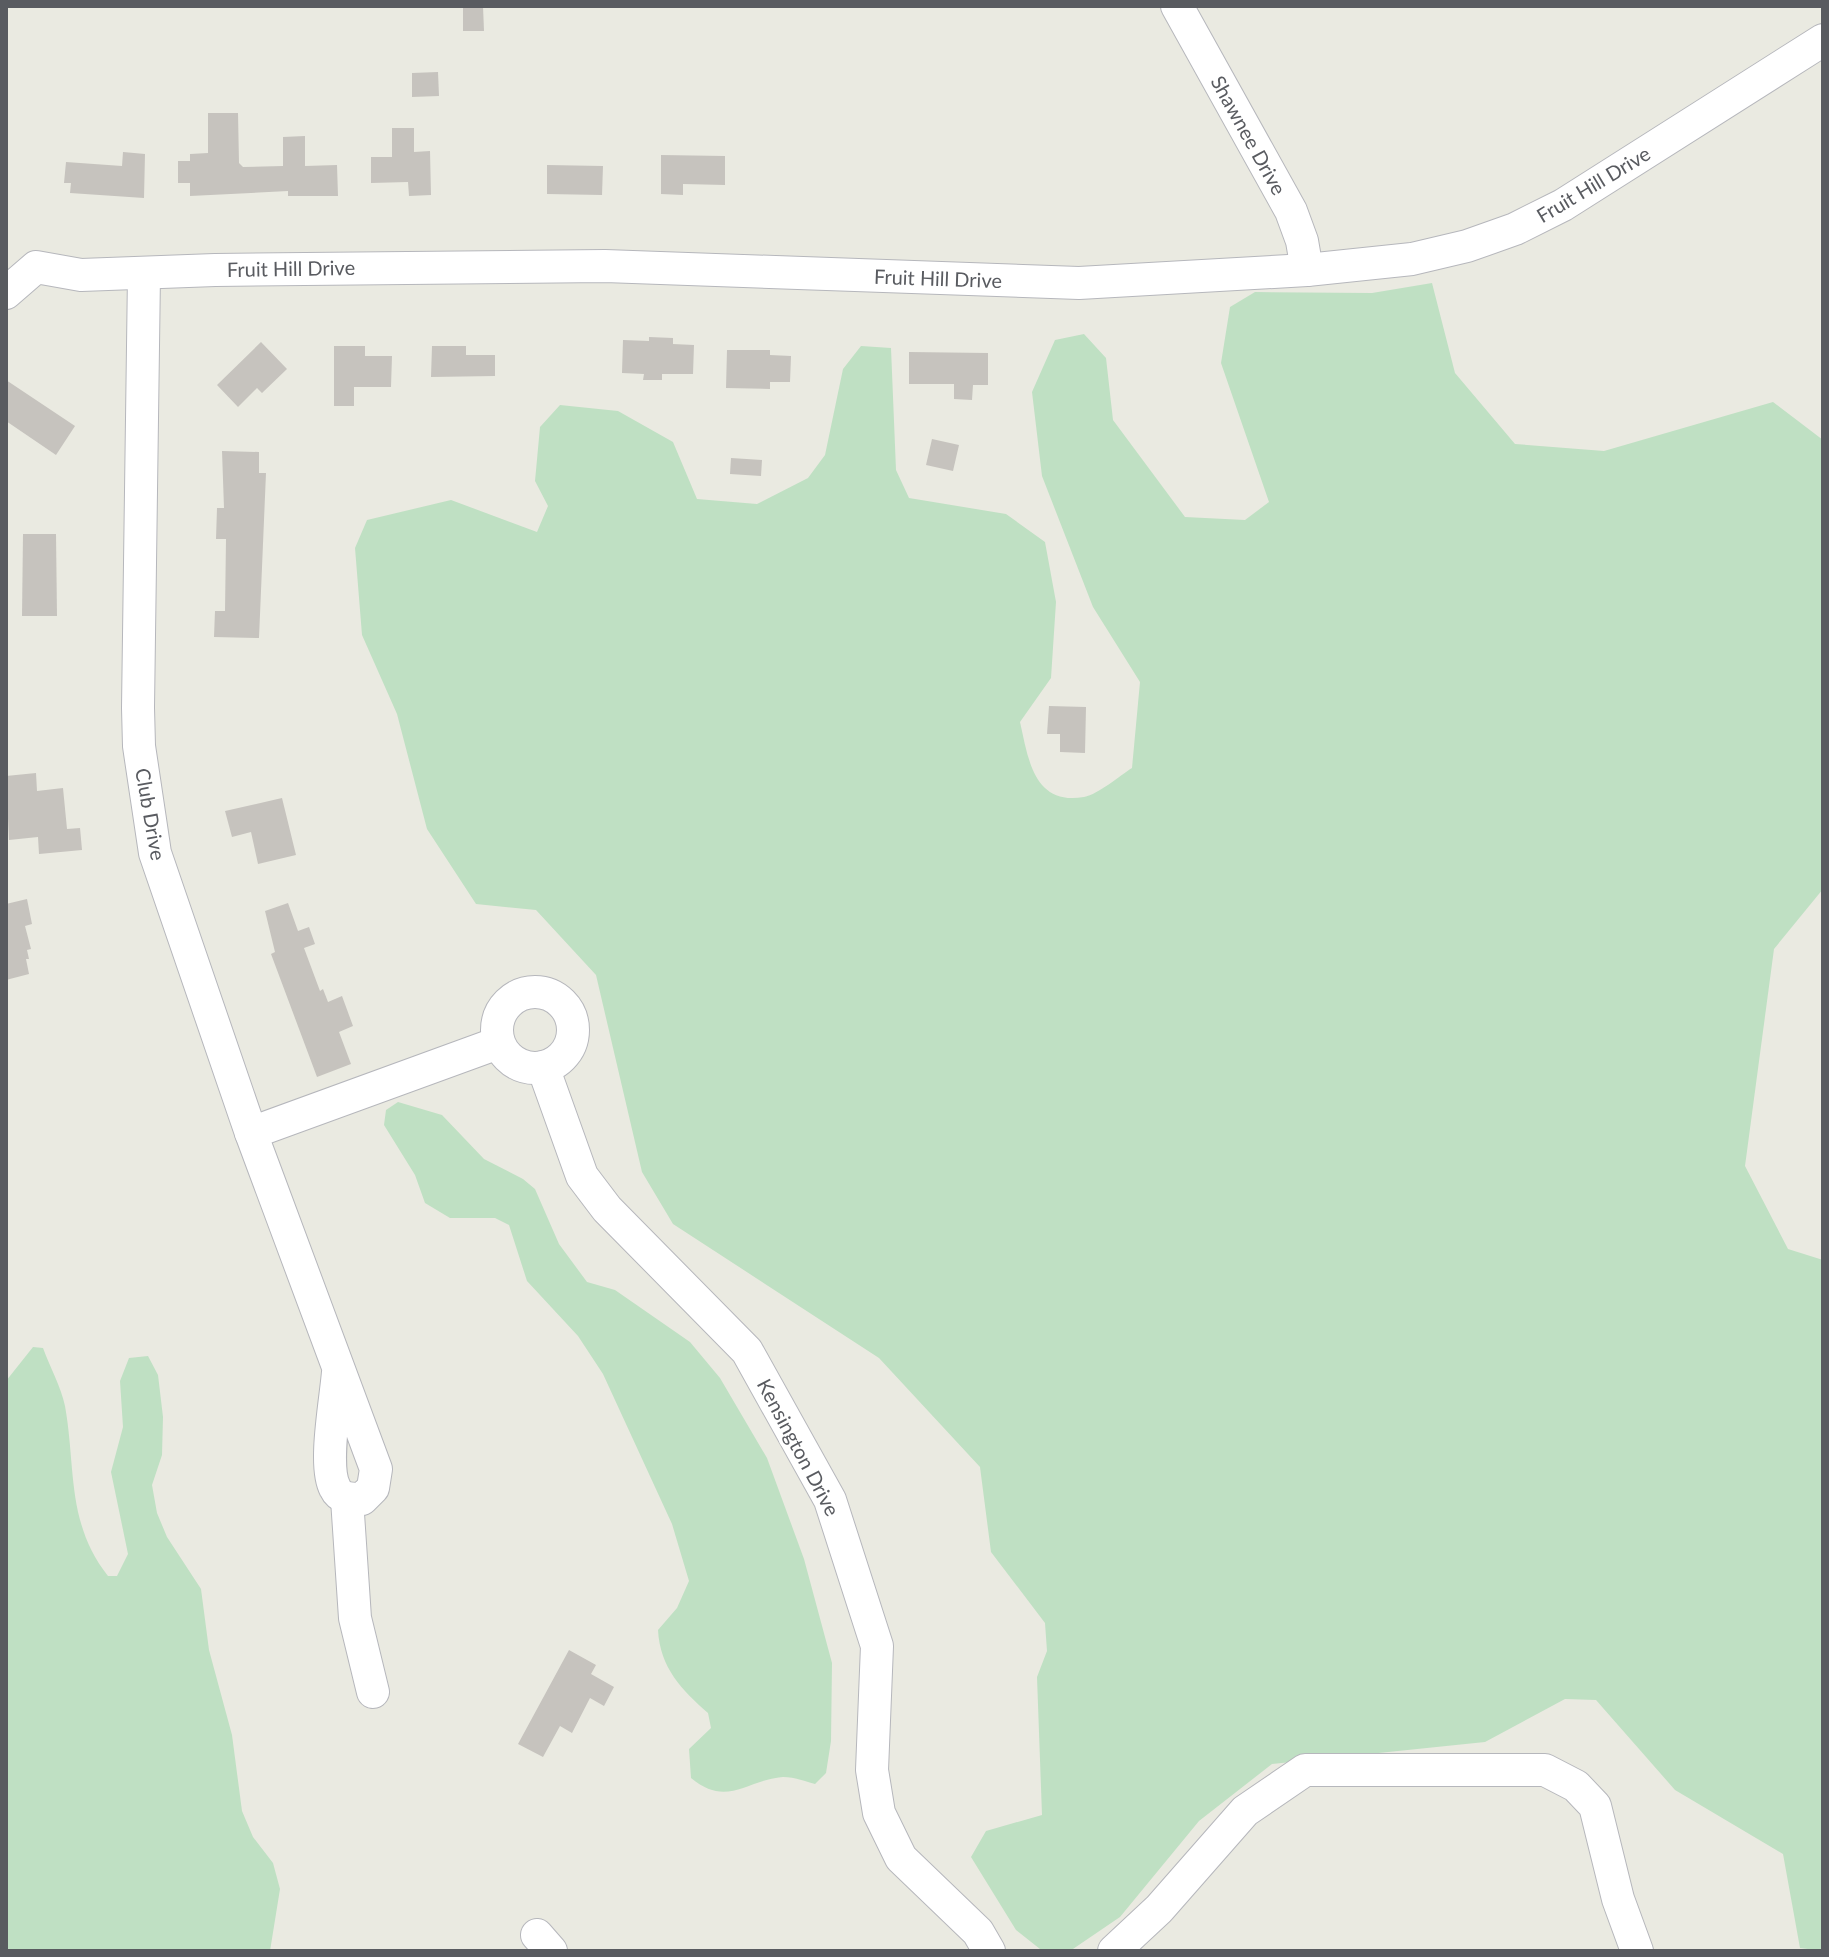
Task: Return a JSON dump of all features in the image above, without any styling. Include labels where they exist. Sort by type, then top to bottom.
[{"type":"street","name":"Shawnee Drive","points":[[1177,6],[1291,211],[1302,241],[1307,270]]},
{"type":"street","name":"Fruit Hill Drive","points":[[6,293],[21,263],[81,275],[230,269],[605,266],[1079,283],[1307,270],[1412,259],[1467,246],[1515,229],[1563,205],[1823,40]]},
{"type":"street","name":"Club Drive","points":[[144,274],[139,746],[155,853],[251,1133],[376,1469],[373,1488],[362,1499],[347,1499],[355,1618],[373,1692]]},
{"type":"street","points":[[542,992],[555,997],[570,1015],[571,1041],[555,1062],[543,1067],[517,1064],[498,1043],[498,1017],[516,996],[542,992]]},
{"type":"street","points":[[251,1133],[498,1043]]},
{"type":"street","name":"Kensington Drive","points":[[543,1067],[582,1176],[607,1209],[747,1351],[830,1500],[877,1646],[872,1770],[879,1813],[901,1858],[978,1932],[989,1951]]},
{"type":"street","points":[[1114,1951],[1159,1909],[1245,1811],[1305,1770],[1545,1770],[1576,1786],[1595,1806],[1618,1899],[1637,1951]]},
{"type":"green space","points":[[1432,283],[1455,373],[1515,444],[1604,451],[1773,402],[1823,440],[1823,889],[1774,949],[1745,1166],[1788,1249],[1823,1260],[1823,1951],[1800,1948],[1783,1854],[1675,1790],[1596,1700],[1565,1699],[1485,1742],[1272,1764],[1199,1821],[1120,1917],[1070,1951],[1040,1949],[1016,1930],[971,1857],[986,1831],[1042,1815],[1037,1677],[1047,1651],[1045,1623],[991,1552],[980,1467],[879,1358],[673,1224],[642,1172],[596,975],[536,910],[476,904],[427,829],[397,714],[362,635],[355,548],[367,520],[451,500],[537,532],[548,506],[535,481],[540,427],[560,405],[618,411],[673,442],[697,499],[757,504],[808,478],[825,455],[843,369],[861,346],[891,348],[896,470],[909,498],[1006,514],[1045,542],[1056,602],[1051,678],[1020,722],[1030,763],[1043,786],[1067,798],[1084,797],[1102,789],[1132,768],[1140,682],[1093,607],[1042,476],[1032,392],[1055,340],[1084,334],[1106,358],[1113,420],[1185,517],[1245,520],[1269,502],[1221,363],[1230,307],[1255,292],[1372,293]]},
{"type":"green space","points":[[398,1102],[442,1115],[484,1159],[523,1179],[535,1189],[559,1244],[587,1282],[615,1290],[690,1342],[720,1378],[767,1458],[804,1559],[832,1663],[831,1741],[826,1773],[815,1784],[783,1777],[726,1792],[704,1787],[691,1778],[689,1749],[711,1728],[708,1713],[674,1677],[660,1644],[658,1630],[677,1608],[689,1581],[672,1524],[603,1374],[578,1336],[527,1281],[509,1225],[495,1218],[450,1218],[425,1203],[415,1175],[384,1125],[386,1110]]},
{"type":"green space","points":[[33,1347],[43,1348],[61,1392],[79,1515],[85,1536],[108,1576],[117,1576],[128,1554],[111,1472],[123,1427],[120,1381],[129,1358],[148,1356],[158,1375],[163,1417],[162,1455],[152,1485],[157,1513],[167,1537],[201,1589],[209,1650],[232,1735],[242,1811],[253,1837],[273,1863],[280,1889],[270,1951],[6,1951],[6,1381]]},
{"type":"building","points":[[463,6],[483,6],[484,31],[463,31]]},
{"type":"building","points":[[438,72],[439,96],[412,97],[412,73]]},
{"type":"building","points":[[208,113],[238,113],[239,163],[243,167],[283,166],[283,137],[305,136],[305,166],[337,165],[338,196],[288,196],[288,191],[190,196],[190,183],[178,183],[178,161],[190,161],[190,154],[208,153]]},
{"type":"building","points":[[392,128],[414,128],[414,152],[430,151],[431,195],[409,196],[408,182],[371,183],[371,157],[392,157]]},
{"type":"building","points":[[123,152],[145,154],[144,198],[70,193],[71,183],[64,183],[66,162],[122,166]]},
{"type":"building","points":[[661,155],[725,156],[725,185],[683,184],[683,195],[661,194]]},
{"type":"building","points":[[547,165],[603,166],[602,195],[547,194]]},
{"type":"building","points":[[649,337],[673,338],[673,344],[694,345],[693,374],[662,374],[662,380],[643,380],[644,374],[622,373],[623,340],[649,341]]},
{"type":"building","points":[[261,342],[287,369],[262,393],[257,388],[238,407],[217,385]]},
{"type":"building","points":[[334,346],[365,346],[365,356],[392,356],[391,387],[354,387],[354,406],[334,406]]},
{"type":"building","points":[[432,346],[466,346],[466,355],[495,355],[495,376],[431,377]]},
{"type":"building","points":[[727,350],[770,350],[770,355],[791,356],[790,382],[770,382],[770,389],[726,388]]},
{"type":"building","points":[[909,352],[988,353],[988,385],[973,385],[972,400],[954,399],[954,384],[909,384]]},
{"type":"building","points":[[6,380],[75,426],[56,455],[6,421]]},
{"type":"building","points":[[932,439],[959,445],[953,471],[926,465]]},
{"type":"building","points":[[222,451],[259,452],[259,473],[266,473],[259,638],[214,637],[215,611],[225,611],[226,539],[216,539],[217,508],[224,508]]},
{"type":"building","points":[[731,458],[762,460],[761,476],[730,474]]},
{"type":"building","points":[[23,534],[56,534],[57,616],[22,616]]},
{"type":"building","points":[[1049,706],[1086,707],[1085,753],[1060,752],[1060,734],[1047,734]]},
{"type":"building","points":[[36,773],[37,791],[63,788],[67,829],[80,828],[82,850],[39,854],[38,837],[9,840],[6,776]]},
{"type":"building","points":[[282,798],[296,855],[258,864],[251,832],[232,837],[225,811]]},
{"type":"building","points":[[27,899],[32,924],[25,926],[31,949],[27,950],[29,959],[26,959],[29,974],[6,980],[6,904]]},
{"type":"building","points":[[288,903],[298,931],[309,927],[315,944],[304,948],[320,991],[323,989],[328,1002],[342,996],[353,1026],[339,1032],[351,1064],[317,1077],[271,954],[275,952],[265,911]]},
{"type":"building","points":[[569,1650],[596,1665],[591,1674],[614,1687],[604,1706],[590,1698],[572,1733],[560,1726],[543,1757],[518,1744]]}]
